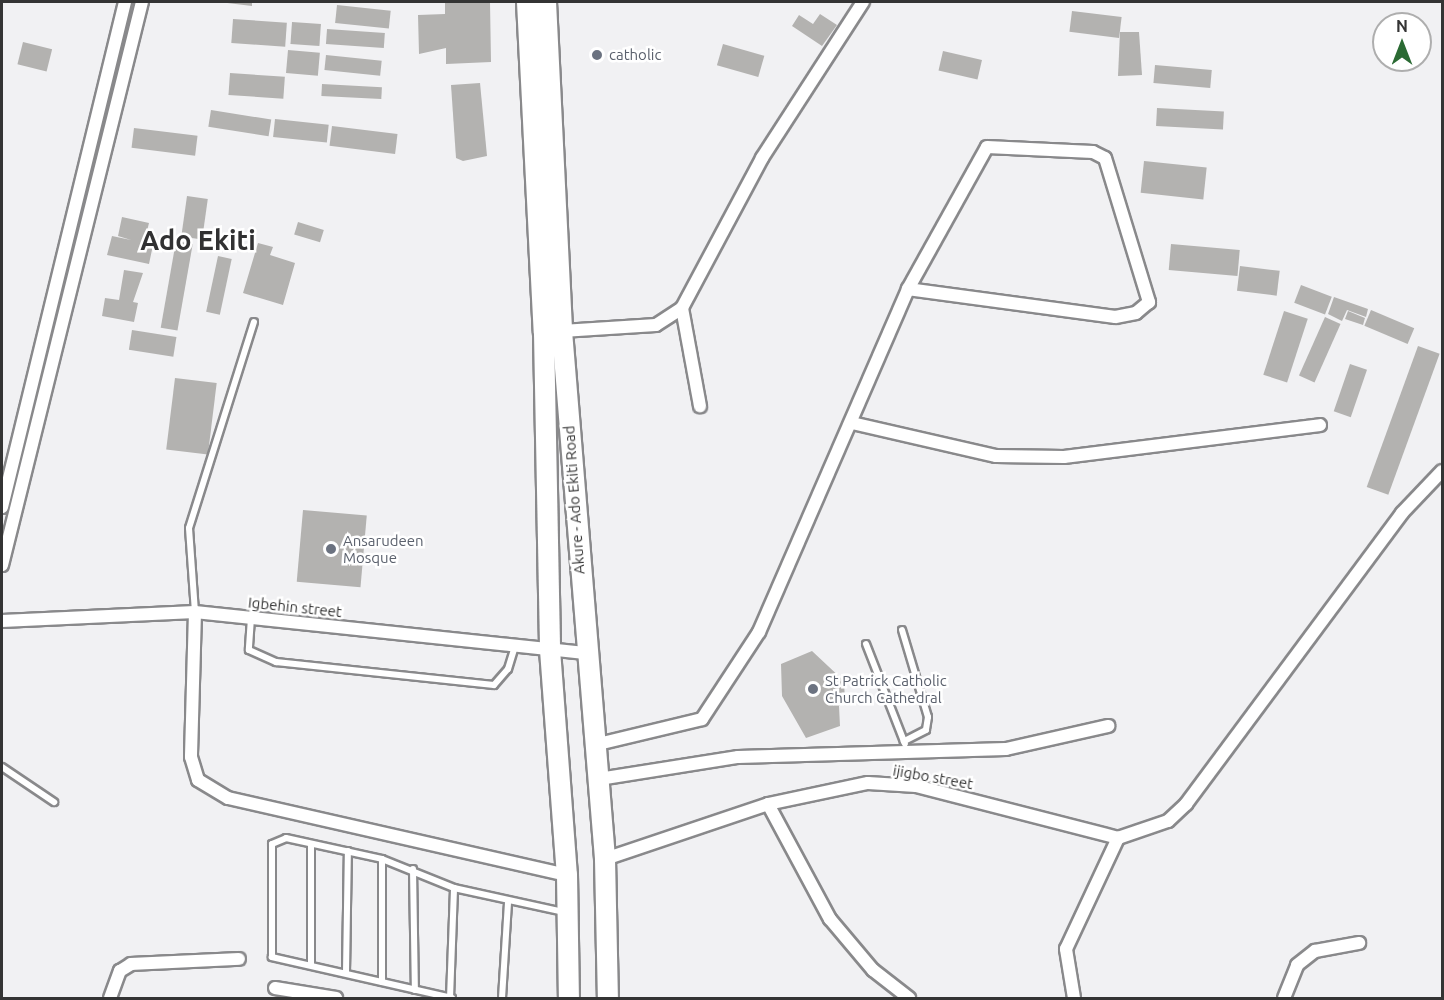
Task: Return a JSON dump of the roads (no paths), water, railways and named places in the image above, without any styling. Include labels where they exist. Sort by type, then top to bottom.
[{"type":"main road","name":"Akure - Ado Ekiti Road","points":[[527,2],[544,333],[550,650],[567,875],[569,999]]},
{"type":"main road","name":"Akure - Ado Ekiti Road","points":[[546,2],[562,332],[585,653],[605,859],[608,999]]},
{"type":"street","points":[[2,507],[125,2]]},
{"type":"street","points":[[2,565],[142,2]]},
{"type":"street","points":[[562,332],[656,325],[682,308],[762,159],[863,2]]},
{"type":"street","points":[[594,744],[702,719],[759,632],[852,423],[908,289],[978,157],[997,146],[1093,152],[1105,159],[1149,302],[1136,313],[1115,317],[908,289]]},
{"type":"street","points":[[682,308],[700,406]]},
{"type":"street","points":[[852,423],[996,456],[1064,457],[1320,425]]},
{"type":"street","points":[[1074,999],[1066,949],[1118,838],[1168,821],[1186,804],[1402,513],[1443,471]]},
{"type":"street","points":[[195,612],[191,757],[198,780],[228,798],[567,875]]},
{"type":"street","name":"Igbehin street","points":[[2,621],[195,612],[585,653]]},
{"type":"street","points":[[598,779],[738,757],[906,747],[1006,749],[1108,726]]},
{"type":"street","name":"ijigbo street","points":[[605,859],[768,804],[868,783],[916,786],[1118,838]]},
{"type":"street","points":[[768,804],[830,919],[873,970],[909,999]]},
{"type":"street","points":[[1284,999],[1297,965],[1315,951],[1359,943]]},
{"type":"street","points":[[110,999],[120,971],[131,964],[239,959]]},
{"type":"street","points":[[275,988],[336,999]]},
{"type":"lane","points":[[195,612],[187,565],[189,528],[254,322]]},
{"type":"lane","points":[[251,618],[249,650],[287,663],[494,685],[508,669],[515,645]]},
{"type":"lane","points":[[866,644],[906,747],[926,730],[928,717],[902,630]]},
{"type":"lane","points":[[2,767],[54,802]]},
{"type":"lane","points":[[454,888],[451,998],[346,972],[272,957],[268,859],[279,839],[382,859],[413,869],[454,888],[508,903],[567,912]]},
{"type":"lane","points":[[311,844],[311,965]]},
{"type":"lane","points":[[346,972],[348,851]]},
{"type":"lane","points":[[382,859],[382,982]]},
{"type":"lane","points":[[413,869],[415,990]]},
{"type":"lane","points":[[502,999],[508,903]]},
{"type":"place","name":"catholic","points":[[597,55]]},
{"type":"place","name":"Ansarudeen Mosque","points":[[331,549]]},
{"type":"place","name":"St Patrick Catholic Church Cathedral","points":[[813,689]]},
{"type":"district","name":"Ado Ekiti","points":[[198,241]]}]
